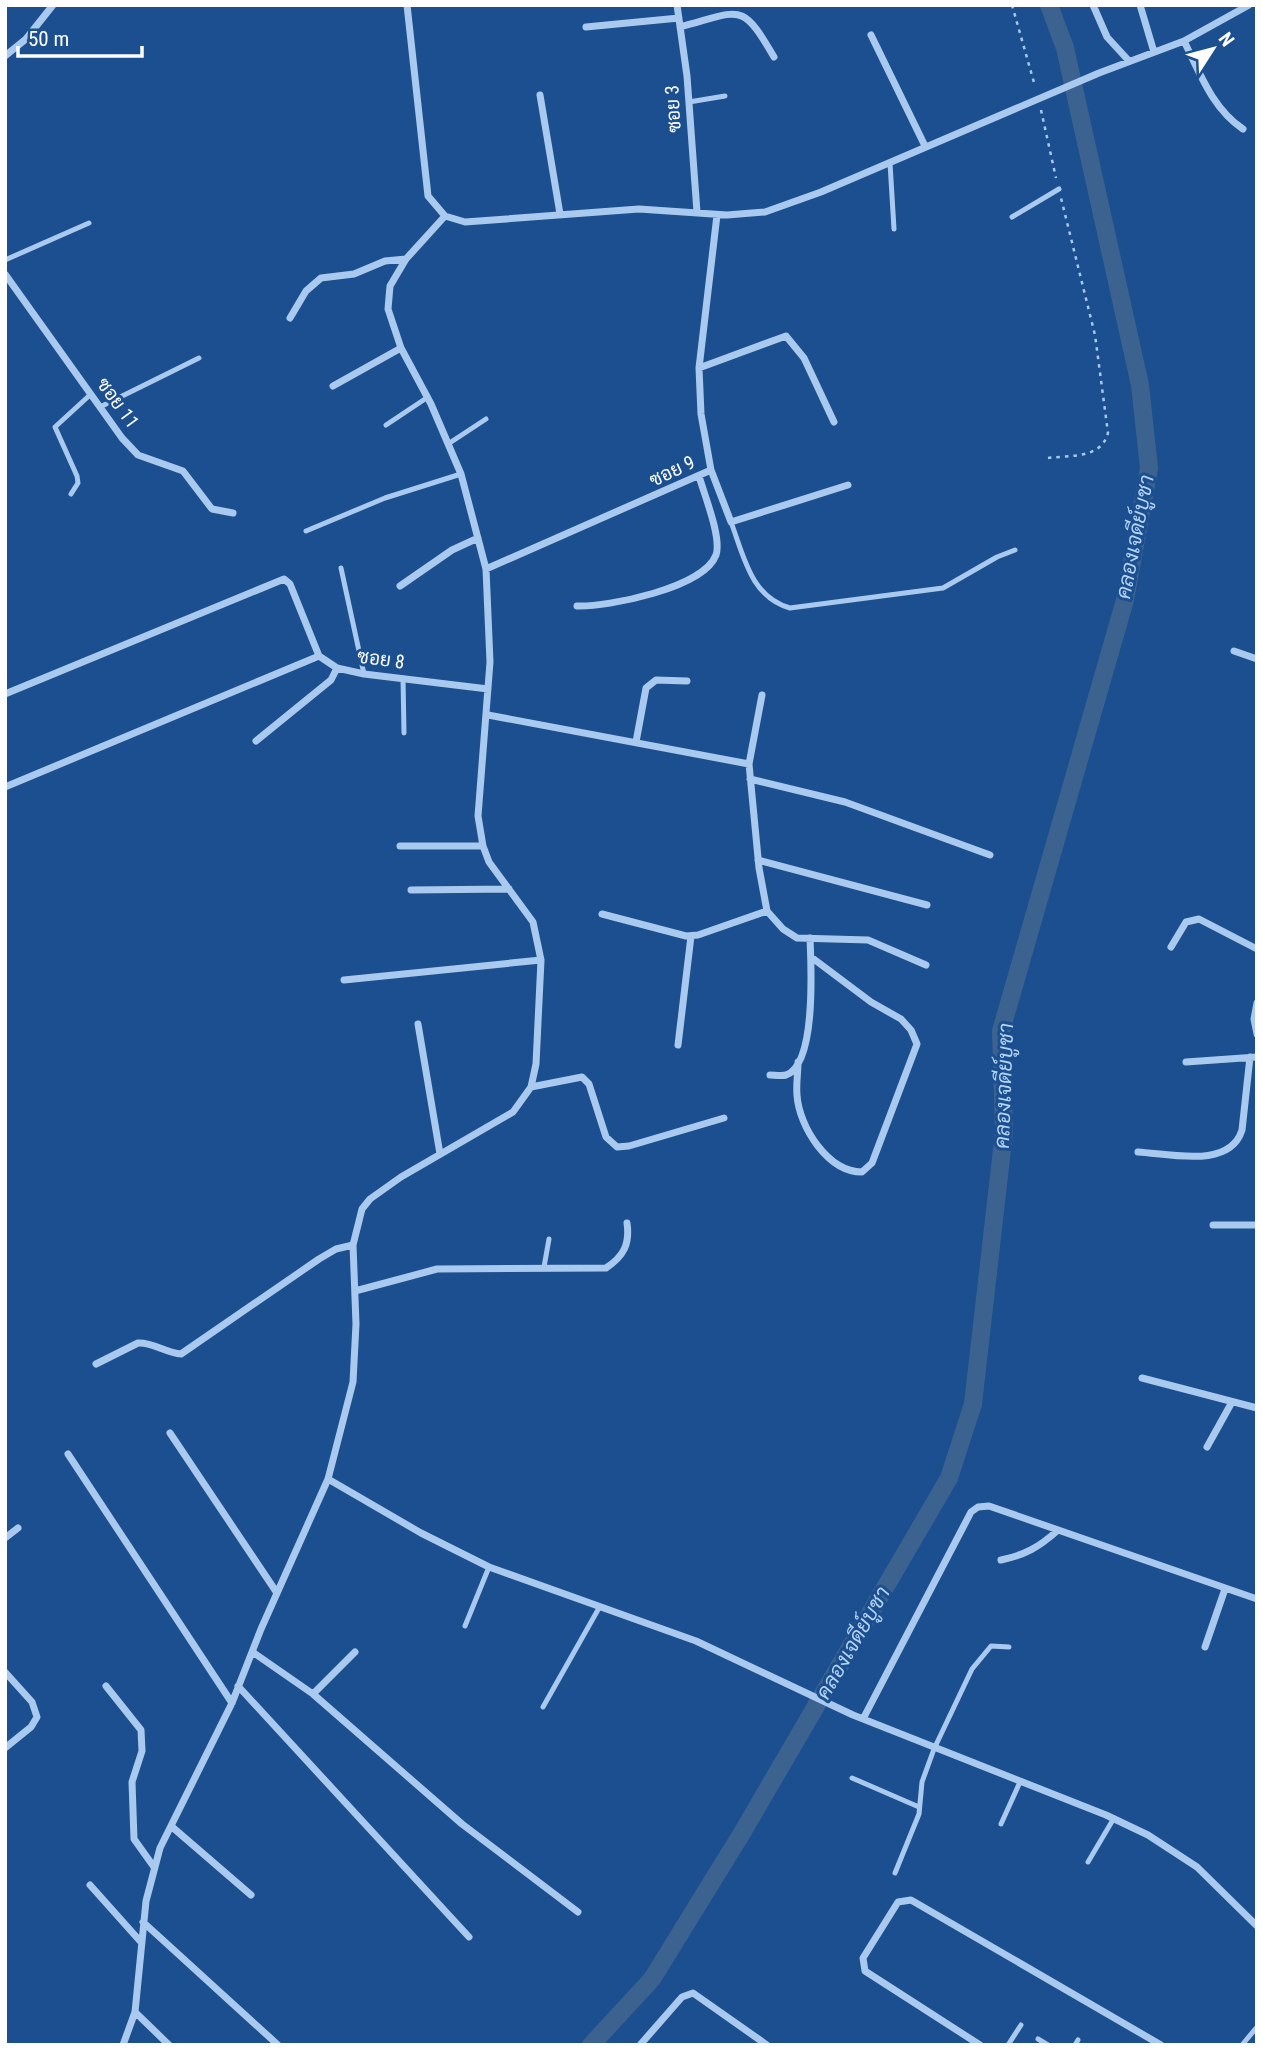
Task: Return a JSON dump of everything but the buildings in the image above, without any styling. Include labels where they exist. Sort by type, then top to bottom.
[{"type":"street","points":[[5,57],[26,39],[53,5]]},
{"type":"street","points":[[407,5],[428,196],[446,216],[465,222],[639,209],[718,215],[765,212],[890,163],[1099,73],[1184,41],[1249,5]]},
{"type":"street","name":"ซอย 3","points":[[677,5],[689,102],[697,212]]},
{"type":"street","points":[[1093,5],[1107,37],[1129,61]]},
{"type":"street","points":[[1140,5],[1154,52]]},
{"type":"street","points":[[680,27],[727,8],[739,8],[759,25],[774,57]]},
{"type":"street","points":[[586,27],[679,18]]},
{"type":"street","points":[[872,35],[925,146]]},
{"type":"street","points":[[1184,41],[1213,100],[1228,119],[1243,129]]},
{"type":"street","points":[[540,95],[560,214]]},
{"type":"street","name":"ซอย 9","points":[[486,569],[711,470],[701,414],[699,368],[718,215]]},
{"type":"street","points":[[124,2045],[135,2012],[140,1941],[153,1867],[232,1703],[276,1593],[328,1479],[353,1382],[353,1245],[362,1209],[370,1199],[440,1154],[513,1112],[531,1087],[536,1064],[541,960],[533,922],[489,862],[483,846],[478,816],[488,715],[486,569],[461,474],[428,397],[401,348],[388,309],[390,286],[406,259],[446,216]]},
{"type":"street","points":[[290,318],[306,291],[321,278],[354,274],[385,261],[406,259]]},
{"type":"street","name":"ซอย 11","points":[[5,274],[100,407],[138,455],[183,471],[212,509],[233,513]]},
{"type":"street","points":[[699,368],[786,336],[804,358],[834,422]]},
{"type":"street","points":[[333,386],[401,348]]},
{"type":"street","points":[[711,470],[732,522],[848,485]]},
{"type":"street","points":[[577,606],[599,607],[653,594],[680,583],[709,565],[716,554],[716,535],[699,476]]},
{"type":"street","points":[[400,586],[452,550],[478,538]]},
{"type":"street","points":[[5,694],[276,579],[286,579],[290,584],[319,656],[337,668]]},
{"type":"street","points":[[1234,652],[1257,659]]},
{"type":"street","points":[[5,786],[319,656]]},
{"type":"street","name":"ซอย 8","points":[[256,740],[331,680],[337,668],[364,674],[488,689]]},
{"type":"street","points":[[636,742],[646,688],[656,680],[687,681]]},
{"type":"street","points":[[762,695],[749,764],[758,860],[767,911],[783,929],[797,937],[868,940],[926,965]]},
{"type":"street","points":[[488,715],[749,764]]},
{"type":"street","points":[[750,779],[845,802],[990,855]]},
{"type":"street","points":[[400,846],[483,846]]},
{"type":"street","points":[[758,860],[927,905]]},
{"type":"street","points":[[411,890],[509,889]]},
{"type":"street","points":[[602,914],[672,934],[691,936],[767,911]]},
{"type":"street","points":[[1171,947],[1185,922],[1199,919],[1257,948]]},
{"type":"street","points":[[678,1045],[691,936]]},
{"type":"street","points":[[810,938],[810,1010],[798,1062],[797,1094],[801,1118],[819,1146],[839,1168],[848,1172],[862,1172],[872,1163],[917,1044],[911,1030],[901,1020],[871,1002],[811,957]]},
{"type":"street","points":[[344,980],[541,960]]},
{"type":"street","points":[[1257,1003],[1254,1019],[1257,1034]]},
{"type":"street","points":[[418,1024],[440,1154]]},
{"type":"street","points":[[1138,1152],[1212,1155],[1229,1152],[1239,1141],[1254,1057],[1186,1062]]},
{"type":"street","points":[[770,1075],[786,1075],[798,1062]]},
{"type":"street","points":[[531,1087],[573,1077],[584,1079],[594,1097],[606,1137],[617,1147],[629,1146],[724,1118]]},
{"type":"street","points":[[355,1291],[437,1269],[607,1268],[619,1259],[627,1245],[626,1223]]},
{"type":"street","points":[[1213,1225],[1257,1225]]},
{"type":"street","points":[[96,1364],[138,1343],[146,1342],[172,1353],[189,1350],[319,1259],[336,1249],[353,1245]]},
{"type":"street","points":[[1142,1378],[1257,1408]]},
{"type":"street","points":[[1207,1447],[1232,1402]]},
{"type":"street","points":[[170,1433],[276,1593]]},
{"type":"street","points":[[68,1454],[232,1703]]},
{"type":"street","points":[[328,1479],[421,1533],[489,1567],[696,1641],[789,1683],[853,1716],[1114,1818],[1174,1849],[1197,1867],[1257,1926]]},
{"type":"street","points":[[863,1719],[971,1512],[978,1507],[989,1506],[1257,1599]]},
{"type":"street","points":[[5,1538],[18,1528]]},
{"type":"street","points":[[1001,1560],[1023,1555],[1039,1547],[1057,1531]]},
{"type":"street","points":[[1205,1647],[1225,1589]]},
{"type":"street","points":[[313,1694],[355,1652]]},
{"type":"street","points":[[254,1653],[313,1694],[461,1824],[578,1912]]},
{"type":"street","points":[[5,1672],[32,1702],[37,1717],[31,1727],[5,1748]]},
{"type":"street","points":[[106,1686],[141,1730],[142,1751],[132,1782],[134,1839],[153,1867]]},
{"type":"street","points":[[238,1686],[468,1937]]},
{"type":"street","points":[[171,1826],[251,1895]]},
{"type":"street","points":[[90,1885],[140,1941]]},
{"type":"street","points":[[980,2045],[865,1971],[863,1958],[898,1902],[911,1900],[1161,2045]]},
{"type":"street","points":[[143,1922],[278,2045]]},
{"type":"street","points":[[640,2045],[682,1997],[693,1993],[767,2045]]},
{"type":"street","points":[[135,2012],[169,2045]]},
{"type":"lane","points":[[689,102],[725,96]]},
{"type":"lane","points":[[890,163],[894,229]]},
{"type":"lane","points":[[1012,217],[1059,189]]},
{"type":"lane","points":[[5,260],[89,223]]},
{"type":"lane","points":[[100,407],[199,358]]},
{"type":"lane","points":[[71,494],[78,483],[77,476],[55,427],[91,394]]},
{"type":"lane","points":[[386,425],[428,397]]},
{"type":"lane","points":[[448,444],[486,419]]},
{"type":"lane","points":[[306,531],[385,498],[461,474]]},
{"type":"lane","points":[[732,522],[749,572],[761,592],[775,604],[790,608],[943,588],[988,561],[1016,551]]},
{"type":"lane","points":[[341,568],[364,674]]},
{"type":"lane","points":[[403,678],[404,733]]},
{"type":"lane","points":[[544,1267],[549,1239]]},
{"type":"lane","points":[[466,1626],[489,1567]]},
{"type":"lane","points":[[543,1707],[598,1608]]},
{"type":"lane","points":[[895,1872],[915,1827],[922,1782],[934,1749],[972,1669],[990,1646],[1009,1647]]},
{"type":"lane","points":[[852,1778],[919,1807]]},
{"type":"lane","points":[[1001,1824],[1020,1782]]},
{"type":"lane","points":[[1088,1862],[1114,1818]]},
{"type":"lane","points":[[1008,2045],[1021,2025]]},
{"type":"lane","points":[[1242,2045],[1257,2027]]},
{"type":"lane","points":[[1038,2039],[1048,2045]]},
{"type":"path","points":[[1012,5],[1038,99],[1095,335],[1108,433],[1105,444],[1095,452],[1048,458]]},
{"type":"waterway","name":"คลองเจดีย์บูชา","points":[[591,2045],[652,1979],[742,1833],[949,1478],[973,1404],[1004,1132],[1001,1031],[1125,600],[1149,468],[1140,385],[1065,48],[1049,5]]}]
